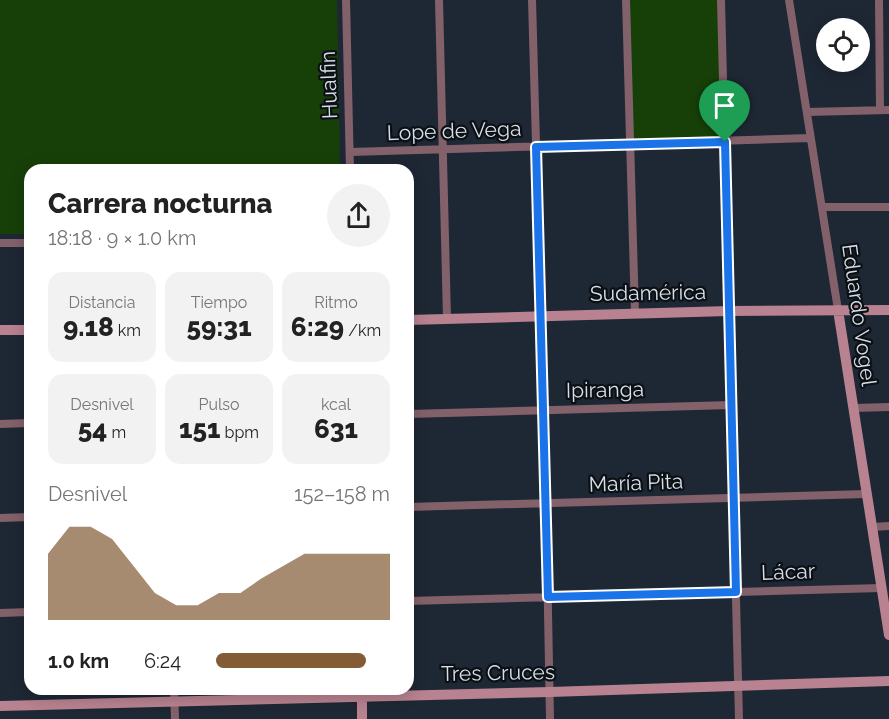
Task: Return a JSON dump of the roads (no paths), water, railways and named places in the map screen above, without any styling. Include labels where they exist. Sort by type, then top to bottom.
[{"type":"street","name":"Hualfin","points":[[346,0],[350,164]]},
{"type":"street","points":[[439,0],[447,318]]},
{"type":"street","points":[[532,0],[542,315],[550,719]]},
{"type":"street","points":[[626,0],[634,313]]},
{"type":"street","points":[[721,0],[739,719]]},
{"type":"street","name":"Eduardo Vogel","points":[[789,0],[889,635]]},
{"type":"street","points":[[807,112],[885,110],[879,0]]},
{"type":"street","name":"Lope de Vega","points":[[350,152],[810,138]]},
{"type":"street","points":[[823,207],[889,207]]},
{"type":"street","points":[[0,243],[24,243]]},
{"type":"street","name":"Sudamérica","points":[[414,320],[729,311],[889,310]]},
{"type":"street","points":[[0,330],[24,330]]},
{"type":"street","name":"Ipiranga","points":[[414,414],[731,405]]},
{"type":"street","points":[[853,408],[889,407]]},
{"type":"street","points":[[0,424],[24,423]]},
{"type":"street","name":"María Pita","points":[[414,507],[866,494]]},
{"type":"street","points":[[0,518],[24,518]]},
{"type":"street","points":[[872,527],[889,526]]},
{"type":"street","name":"Lácar","points":[[414,602],[881,588]]},
{"type":"street","points":[[0,613],[24,612]]},
{"type":"street","name":"Tres Cruces","points":[[414,692],[550,692],[889,681]]},
{"type":"street","points":[[175,695],[175,719]]},
{"type":"street","name":"Tres Cruces","points":[[0,705],[175,701],[300,695]]},
{"type":"street","points":[[362,695],[362,719]]}]
